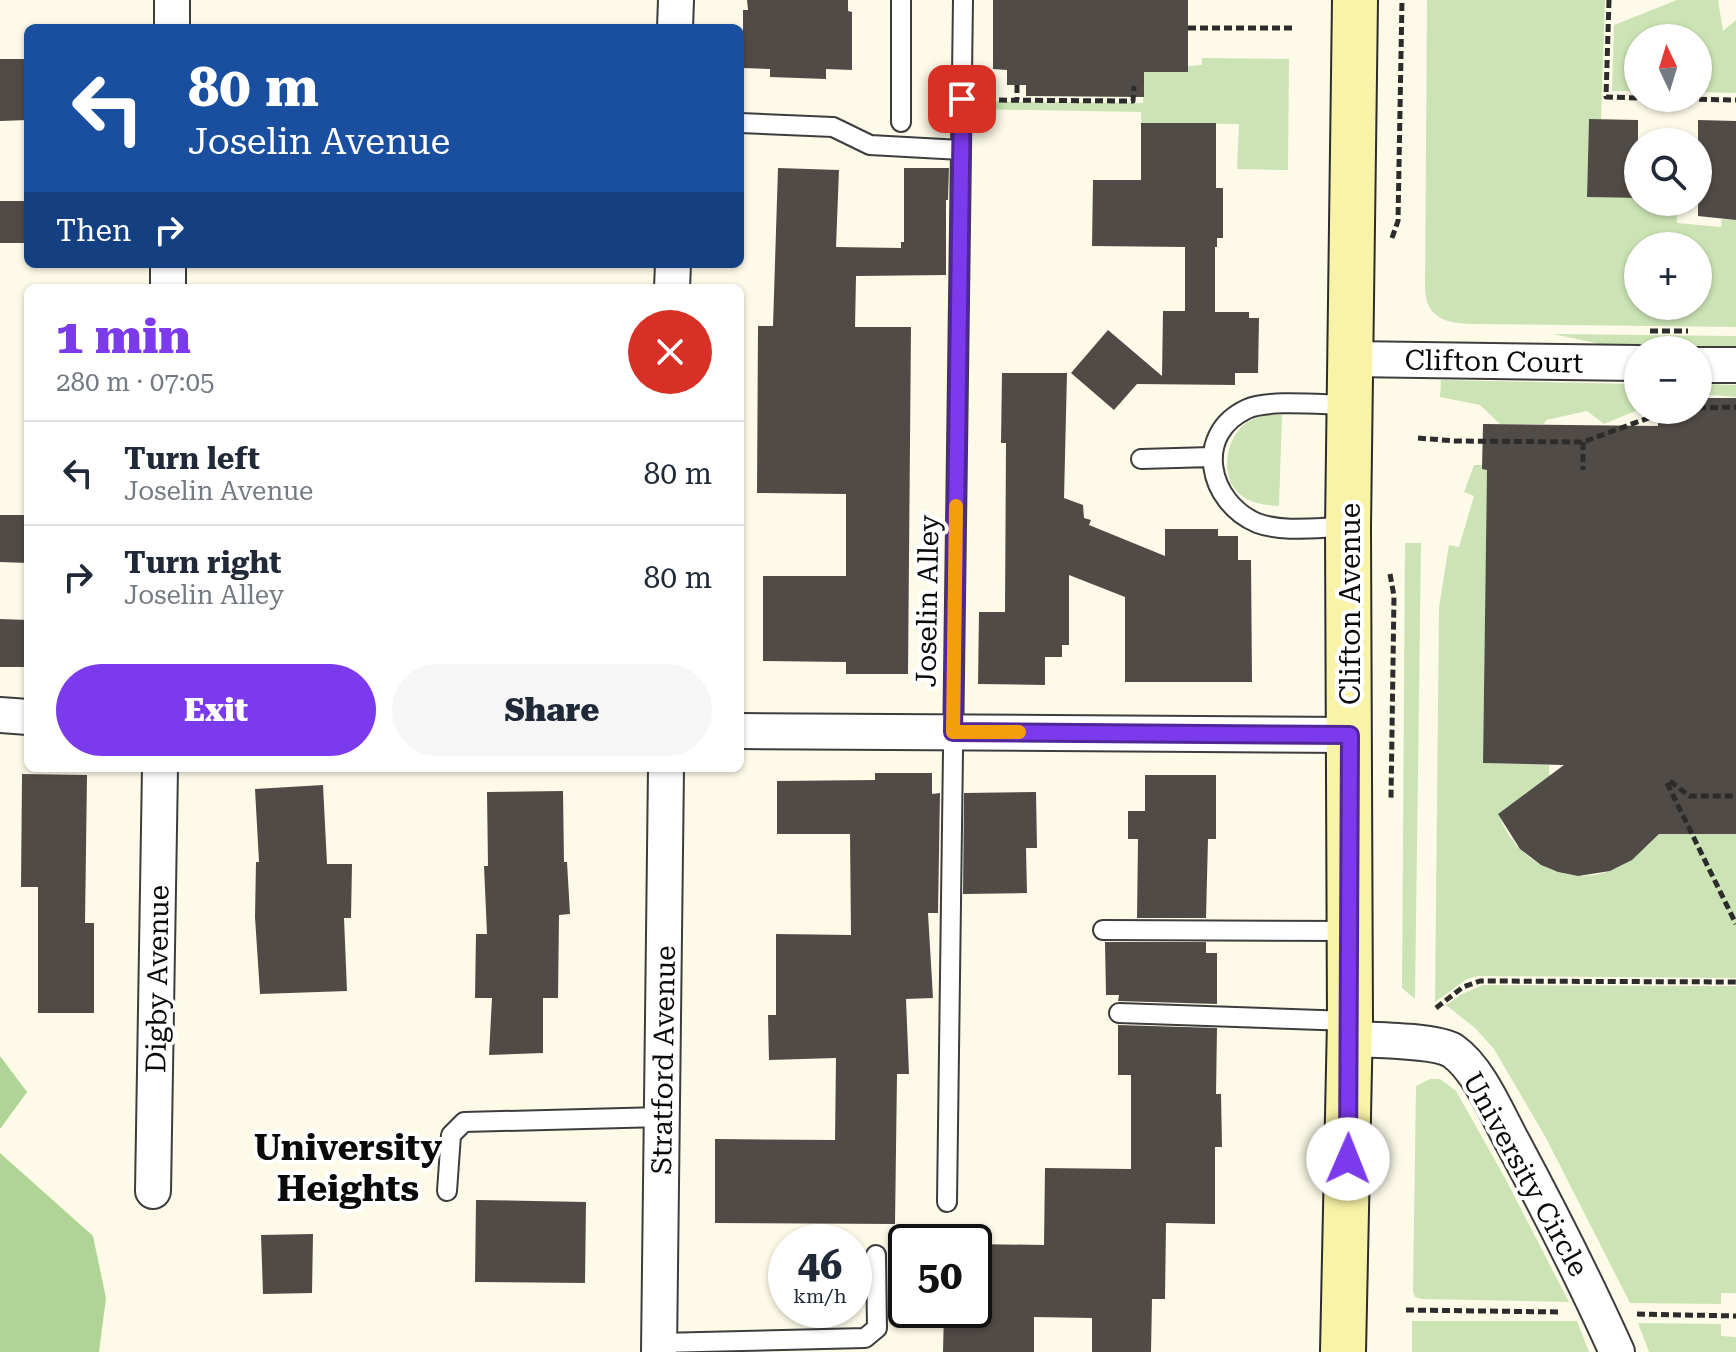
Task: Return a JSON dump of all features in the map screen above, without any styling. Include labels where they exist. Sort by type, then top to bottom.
[{"type":"main road","name":"Clifton Avenue","points":[[1343,1352],[1351,931],[1348,527],[1355,0]]},
{"type":"street","points":[[172,0],[172,24]]},
{"type":"street","points":[[675,24],[676,0]]},
{"type":"street","name":"Clifton Court","points":[[1351,359],[1624,363]]},
{"type":"street","points":[[1712,365],[1736,365]]},
{"type":"street","points":[[0,715],[24,717]]},
{"type":"street","points":[[744,731],[1350,735]]},
{"type":"street","name":"Digby Avenue","points":[[153,1191],[160,772]]},
{"type":"street","name":"Stratford Avenue","points":[[659,1348],[666,772]]},
{"type":"street","name":"University Circle","points":[[1350,1030],[1451,1050],[1466,1064],[1500,1120],[1573,1256],[1617,1352]]},
{"type":"lane","points":[[901,0],[901,122]]},
{"type":"lane","name":"Joselin Alley","points":[[947,1202],[963,0]]},
{"type":"lane","points":[[744,123],[833,127],[870,145],[961,150]]},
{"type":"lane","points":[[1348,527],[1284,527],[1261,524],[1248,518],[1226,500],[1214,476],[1211,457],[1215,440],[1228,422],[1247,408],[1268,404],[1350,405]]},
{"type":"lane","points":[[1141,459],[1211,457]]},
{"type":"lane","points":[[1103,930],[1351,931]]},
{"type":"lane","points":[[1119,1013],[1350,1030]]},
{"type":"lane","points":[[447,1191],[451,1135],[464,1122],[662,1117]]},
{"type":"lane","points":[[659,1348],[865,1338],[877,1328],[876,1255]]},
{"type":"path","points":[[1609,0],[1606,97],[1624,98]]},
{"type":"path","points":[[1188,28],[1293,28]]},
{"type":"path","points":[[1017,85],[1017,100]]},
{"type":"path","points":[[962,99],[1133,101],[1134,86]]},
{"type":"path","points":[[1712,100],[1736,100]]},
{"type":"path","points":[[1712,408],[1736,407]]},
{"type":"path","points":[[1418,438],[1583,442],[1632,424]]},
{"type":"path","points":[[1583,442],[1583,470]]},
{"type":"path","points":[[1736,796],[1689,796],[1668,782],[1736,924]]},
{"type":"path","points":[[1436,1008],[1463,987],[1480,981],[1736,982]]},
{"type":"path","points":[[1406,1310],[1575,1313]]},
{"type":"path","points":[[1645,1314],[1736,1316]]},
{"type":"green space","points":[[1427,0],[1605,0],[1601,120],[1589,120],[1587,197],[1624,198],[1624,216],[1677,216],[1677,223],[1721,227],[1722,219],[1736,220],[1736,327],[1463,323],[1440,318],[1427,300]]},
{"type":"green space","points":[[1677,0],[1718,0],[1723,31],[1736,20],[1736,93],[1712,92],[1712,24],[1624,24],[1624,91],[1612,91],[1614,25]]},
{"type":"green space","points":[[1202,58],[1289,59],[1288,170],[1237,169],[1239,124],[1141,123],[1141,112],[967,109],[967,101],[1143,103],[1144,72],[1187,72],[1188,66],[1202,65]]},
{"type":"green space","points":[[1553,334],[1736,336],[1736,351],[1712,351],[1712,336],[1624,336],[1624,349]]},
{"type":"green space","points":[[1441,380],[1624,384],[1624,416],[1604,424],[1587,411],[1546,420],[1544,424],[1500,424],[1480,405],[1440,397]]},
{"type":"green space","points":[[1712,384],[1736,385],[1736,397],[1712,395]]},
{"type":"green space","points":[[1263,415],[1282,415],[1279,506],[1265,505],[1242,496],[1235,489],[1227,470],[1233,439],[1248,422]]},
{"type":"green space","points":[[1474,465],[1482,465],[1482,469],[1502,470],[1487,486],[1483,763],[1549,765],[1550,789],[1527,795],[1499,813],[1505,829],[1527,856],[1558,872],[1575,875],[1592,875],[1617,868],[1636,856],[1659,834],[1736,834],[1736,978],[1479,976],[1467,979],[1435,1002],[1439,607],[1449,545],[1459,547],[1474,496],[1464,492]]},
{"type":"green space","points":[[1405,543],[1421,543],[1415,999],[1402,988]]},
{"type":"green space","points":[[1483,985],[1736,986],[1736,1293],[1721,1293],[1721,1304],[1630,1303],[1546,1138],[1494,1049],[1475,1028],[1446,1005]]},
{"type":"green space","points":[[0,1056],[27,1092],[0,1129]]},
{"type":"green space","points":[[1430,1079],[1440,1079],[1456,1091],[1569,1302],[1415,1297],[1416,1086]]},
{"type":"green space","points":[[0,1153],[93,1236],[106,1298],[99,1352],[0,1352]]},
{"type":"green space","points":[[1412,1321],[1577,1321],[1589,1352],[1412,1352]]},
{"type":"green space","points":[[1638,1323],[1721,1324],[1721,1336],[1736,1337],[1736,1352],[1649,1352]]},
{"type":"building","points":[[747,0],[848,0],[848,11],[852,12],[852,70],[826,69],[826,79],[770,77],[770,69],[744,68],[743,10],[748,10]]},
{"type":"building","points":[[993,0],[1188,0],[1188,72],[1144,72],[1144,97],[1026,96],[1026,85],[1007,85],[1007,70],[993,69]]},
{"type":"building","points":[[0,59],[24,59],[24,120],[0,121]]},
{"type":"building","points":[[1589,119],[1638,120],[1638,128],[1624,128],[1624,198],[1587,197]]},
{"type":"building","points":[[1698,120],[1736,121],[1736,220],[1698,216],[1712,216],[1712,128],[1698,128]]},
{"type":"building","points":[[1141,123],[1216,123],[1216,188],[1223,188],[1223,238],[1217,238],[1215,247],[1215,312],[1249,312],[1249,318],[1259,318],[1258,373],[1235,373],[1235,385],[1137,384],[1114,410],[1071,373],[1108,330],[1162,376],[1163,311],[1185,311],[1185,247],[1092,246],[1093,180],[1141,180]]},
{"type":"building","points":[[778,168],[839,170],[836,247],[901,248],[901,242],[904,242],[904,168],[949,168],[946,275],[856,276],[855,327],[911,327],[908,674],[846,674],[846,662],[763,661],[763,576],[846,576],[846,494],[757,493],[758,326],[773,326]]},
{"type":"building","points":[[0,201],[24,201],[24,243],[0,243]]},
{"type":"building","points":[[1002,373],[1067,373],[1064,498],[1083,505],[1084,518],[1091,520],[1089,525],[1165,556],[1165,529],[1218,529],[1218,536],[1238,536],[1238,560],[1251,560],[1252,682],[1125,682],[1125,597],[1069,575],[1069,645],[1062,645],[1062,657],[1045,657],[1045,685],[978,684],[979,612],[1005,612],[1006,443],[1001,443]]},
{"type":"building","points":[[1712,398],[1736,398],[1736,834],[1659,834],[1632,860],[1610,871],[1578,876],[1558,872],[1541,865],[1520,849],[1498,814],[1564,765],[1483,763],[1487,470],[1482,469],[1483,424],[1712,424]]},
{"type":"building","points":[[0,515],[24,515],[24,563],[0,562]]},
{"type":"building","points":[[0,619],[24,620],[24,667],[0,667]]},
{"type":"building","points":[[875,773],[932,773],[932,794],[940,793],[938,913],[928,913],[933,998],[906,999],[909,1074],[897,1074],[895,1224],[715,1223],[715,1139],[835,1140],[836,1058],[769,1060],[768,1015],[776,1015],[776,934],[851,935],[850,834],[777,834],[777,781],[875,780]]},
{"type":"building","points":[[22,774],[87,775],[85,923],[94,923],[94,1013],[38,1013],[38,887],[21,887]]},
{"type":"building","points":[[1145,775],[1216,775],[1216,839],[1208,839],[1206,918],[1137,918],[1138,839],[1128,839],[1128,811],[1145,811]]},
{"type":"building","points":[[323,785],[327,864],[352,864],[351,918],[344,918],[347,991],[260,994],[255,917],[256,862],[259,862],[255,789]]},
{"type":"building","points":[[563,791],[564,862],[567,862],[570,914],[559,915],[558,998],[543,998],[543,1053],[489,1055],[492,998],[475,998],[476,934],[487,934],[484,866],[488,866],[487,792]]},
{"type":"building","points":[[1036,792],[1037,848],[1026,848],[1027,893],[963,894],[964,793]]},
{"type":"building","points":[[1105,942],[1206,942],[1206,953],[1217,953],[1217,1004],[1118,1001],[1119,995],[1106,995]]},
{"type":"building","points":[[1118,1025],[1217,1028],[1216,1094],[1221,1094],[1222,1147],[1215,1147],[1215,1224],[1166,1223],[1165,1299],[1152,1299],[1151,1352],[1092,1352],[1092,1318],[1034,1317],[1034,1352],[943,1352],[944,1328],[992,1328],[992,1244],[1044,1245],[1045,1168],[1131,1169],[1131,1075],[1118,1075]]},
{"type":"building","points":[[476,1200],[586,1202],[585,1283],[475,1282]]},
{"type":"building","points":[[313,1234],[312,1293],[263,1294],[261,1235]]},
{"type":"slow traffic","points":[[956,506],[953,732],[1019,732]]},
{"type":"district","name":"University Heights","points":[[348,1168]]},
{"type":"route","points":[[962,99],[953,732],[1350,735],[1348,1159]]}]
